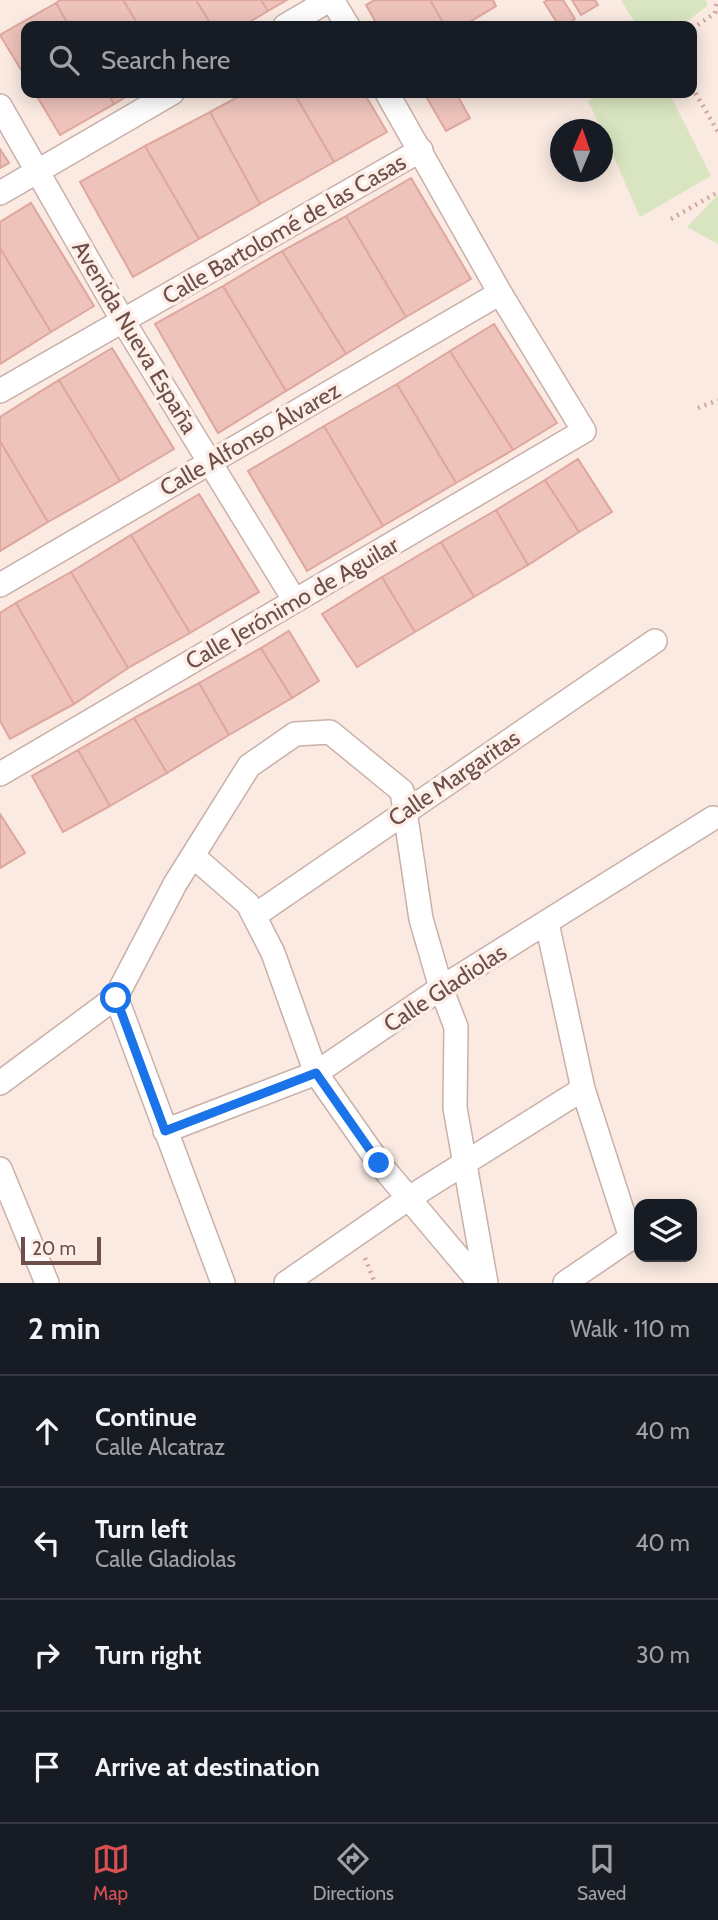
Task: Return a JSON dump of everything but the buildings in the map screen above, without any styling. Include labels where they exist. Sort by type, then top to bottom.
[{"type":"street","points":[[294,21],[331,0],[345,21]]},
{"type":"street","points":[[0,194],[164,98]]},
{"type":"street","points":[[390,98],[500,292]]},
{"type":"street","name":"Avenida Nueva España","points":[[0,106],[123,321],[296,601]]},
{"type":"street","name":"Calle Bartolomé de las Casas","points":[[0,391],[421,150]]},
{"type":"street","name":"Calle Jerónimo de Aguilar","points":[[1,772],[584,431],[500,292]]},
{"type":"street","name":"Calle Alfonso Álvarez","points":[[0,585],[500,292]]},
{"type":"street","name":"Calle Margaritas","points":[[254,916],[656,641]]},
{"type":"street","points":[[0,1083],[116,998],[174,884],[249,766],[295,734],[330,732],[402,791],[421,919],[441,988],[456,1027],[455,1108],[486,1283]]},
{"type":"street","name":"Calle Gladiolas","points":[[165,1131],[316,1073],[441,988],[713,818]]},
{"type":"street","points":[[193,856],[248,904],[273,953],[316,1073],[379,1163],[480,1283]]},
{"type":"street","points":[[547,923],[583,1089],[631,1238],[565,1283]]},
{"type":"street","points":[[116,998],[223,1283]]},
{"type":"street","points":[[286,1283],[409,1198],[583,1089]]},
{"type":"street","points":[[0,1169],[47,1283]]},
{"type":"path","points":[[717,0],[715,13],[718,19]]},
{"type":"path","points":[[697,26],[715,13]]},
{"type":"path","points":[[697,96],[718,132]]},
{"type":"path","points":[[671,219],[718,192]]},
{"type":"path","points":[[698,408],[718,400]]},
{"type":"green space","points":[[621,0],[706,0],[707,6],[688,21],[634,21]]},
{"type":"green space","points":[[593,98],[672,98],[711,176],[640,217],[613,155],[613,119],[597,119],[588,101]]},
{"type":"green space","points":[[718,195],[718,244],[687,227]]},
{"type":"route","points":[[116,998],[165,1131],[316,1073],[379,1163]]}]
